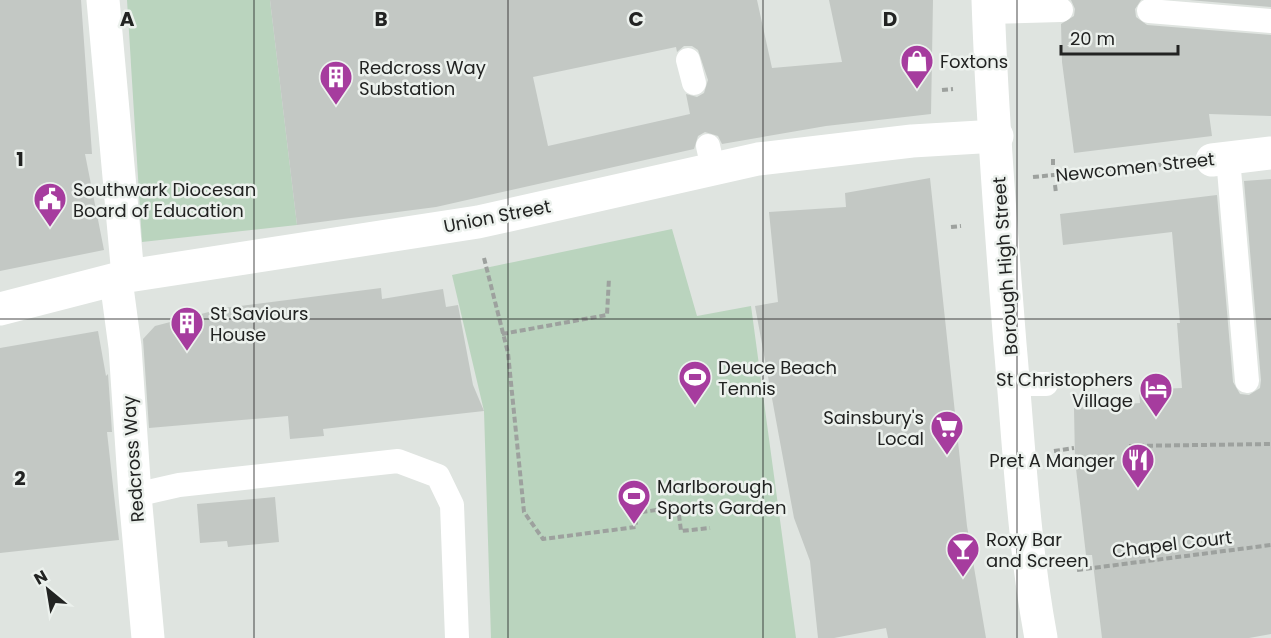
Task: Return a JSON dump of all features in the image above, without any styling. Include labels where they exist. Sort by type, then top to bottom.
[{"type":"street","name":"Redcross Way","points":[[103,0],[135,495],[148,638]]},
{"type":"street","name":"Borough High Street","points":[[988,6],[1013,384],[1029,575],[1041,638]]},
{"type":"street","name":"Union Street","points":[[0,309],[122,278],[478,222],[711,157],[758,159],[882,144],[997,136]]},
{"type":"street","name":"Newcomen Street","points":[[1220,159],[1271,153]]},
{"type":"lane","points":[[988,6],[1060,10]]},
{"type":"lane","points":[[1149,11],[1271,21]]},
{"type":"lane","points":[[688,60],[694,83]]},
{"type":"lane","points":[[1220,159],[1247,381]]},
{"type":"lane","points":[[1013,384],[1046,384]]},
{"type":"lane","points":[[135,495],[179,485],[398,462],[438,476],[452,505],[457,638]]},
{"type":"path","points":[[942,90],[953,89]]},
{"type":"path","points":[[1053,159],[1053,165]]},
{"type":"path","name":"Newcomen Street","points":[[999,180],[1220,159]]},
{"type":"path","points":[[1054,185],[1056,193]]},
{"type":"path","points":[[478,222],[508,354],[524,512],[543,539],[636,527],[635,513],[678,507],[681,531],[710,528]]},
{"type":"path","points":[[951,227],[961,226]]},
{"type":"path","points":[[502,334],[607,315],[609,278]]},
{"type":"path","points":[[1129,446],[1271,444]]},
{"type":"path","name":"Chapel Court","points":[[1077,570],[1271,545]]},
{"type":"green space","points":[[127,0],[270,0],[297,225],[142,242]]},
{"type":"green space","name":"Marlborough Sports Garden","points":[[672,229],[697,316],[751,306],[796,638],[491,638],[484,411],[452,275]]},
{"type":"building","points":[[0,0],[81,0],[92,154],[85,154],[104,250],[0,271]]},
{"type":"building","points":[[270,0],[757,0],[772,68],[842,62],[829,0],[933,0],[931,114],[826,126],[722,144],[718,136],[705,132],[698,136],[694,149],[436,207],[297,225]],"holes":[[[684,46],[692,46],[698,50],[708,80],[704,93],[697,97],[686,94],[690,114],[548,146],[533,77],[676,47],[677,52]]]},
{"type":"building","points":[[1071,0],[1141,0],[1135,9],[1136,17],[1147,25],[1271,35],[1271,116],[1209,114],[1212,136],[1074,153],[1062,62],[1061,24],[1074,16],[1075,9]]},
{"type":"building","points":[[1189,0],[1271,0],[1271,7]]},
{"type":"building","points":[[930,178],[967,526],[986,638],[888,638],[886,628],[834,638],[818,638],[810,561],[794,518],[755,306],[778,302],[769,212],[846,207],[845,193]]},
{"type":"building","points":[[1271,179],[1271,634],[1249,638],[1102,638],[1092,555],[1086,555],[1075,460],[1074,408],[1140,403],[1139,390],[1182,388],[1177,323],[1180,323],[1172,232],[1063,245],[1060,214],[1217,195],[1233,382],[1240,394],[1249,395],[1260,388],[1261,380],[1244,181]]},
{"type":"building","points":[[381,288],[382,299],[443,289],[446,307],[458,305],[473,385],[484,411],[323,429],[324,436],[290,439],[288,416],[149,428],[143,339],[155,326],[224,308]]},
{"type":"building","points":[[98,331],[106,376],[108,374],[112,432],[107,432],[119,540],[0,553],[0,348]]},
{"type":"building","points":[[275,497],[279,542],[228,547],[227,541],[200,543],[197,504]]},
{"type":"place","name":"Foxtons","points":[[917,90]]},
{"type":"place","name":"Redcross Way Substation","points":[[336,106]]},
{"type":"place","name":"Southwark Diocesan Board of Education","points":[[50,228]]},
{"type":"place","name":"St Saviours House","points":[[187,352]]},
{"type":"place","name":"Deuce Beach Tennis","points":[[695,406]]},
{"type":"place","name":"St Christophers Village","points":[[1156,418]]},
{"type":"place","name":"Sainsbury's Local","points":[[947,456]]},
{"type":"place","name":"Pret A Manger","points":[[1138,489]]},
{"type":"place","name":"Marlborough Sports Garden","points":[[634,525]]},
{"type":"place","name":"Roxy Bar and Screen","points":[[963,578]]}]
